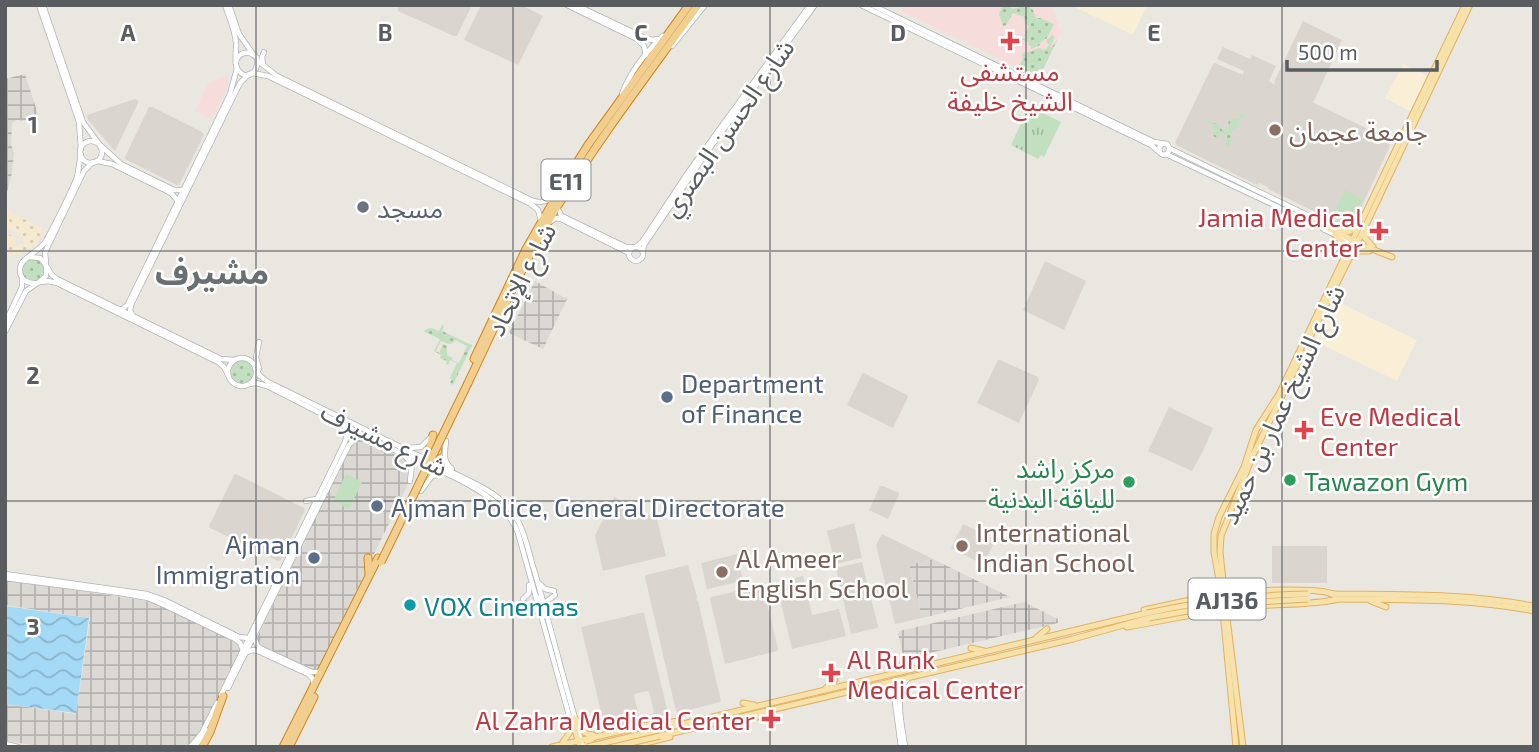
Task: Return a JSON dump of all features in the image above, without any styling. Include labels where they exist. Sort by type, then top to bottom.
[{"type":"highway","name":"شارع الإتحاد","points":[[466,382],[505,292],[544,224],[617,115],[662,56],[694,5]]},
{"type":"highway","points":[[647,58],[658,55],[694,5]]},
{"type":"highway","name":"شارع الإتحاد","points":[[466,382],[559,192],[647,58],[678,27]]},
{"type":"highway","points":[[613,130],[617,115]]},
{"type":"highway","points":[[433,435],[430,453],[438,450],[467,392],[477,363]]},
{"type":"highway","name":"E11","points":[[283,747],[328,664],[466,382]]},
{"type":"highway","points":[[368,558],[369,574]]},
{"type":"highway","name":"E11","points":[[289,747],[295,724],[369,574],[379,560]]},
{"type":"highway","points":[[351,596],[364,586]]},
{"type":"highway","points":[[336,624],[348,618]]},
{"type":"highway","points":[[204,744],[223,696]]},
{"type":"main road","points":[[227,5],[242,39],[260,63],[274,75],[536,204],[559,192]]},
{"type":"main road","points":[[227,5],[236,41],[237,65],[242,73],[268,76],[340,109]]},
{"type":"main road","points":[[567,5],[643,39],[660,39],[678,27]]},
{"type":"main road","points":[[576,5],[643,39]]},
{"type":"main road","points":[[662,56],[705,5]]},
{"type":"main road","name":"شارع الحسن البصري","points":[[643,250],[715,136],[813,5]]},
{"type":"main road","name":"شارع الحسن البصري","points":[[635,247],[642,243],[678,187],[813,5]]},
{"type":"main road","name":"شارع الشيخ عمار بن حميد","points":[[1321,311],[1322,298],[1386,187],[1468,5]]},
{"type":"main road","name":"شارع الشيخ عمار بن حميد","points":[[1363,224],[1371,200],[1437,60],[1468,5]]},
{"type":"main road","points":[[41,6],[88,131],[121,164],[169,190],[178,201]]},
{"type":"main road","points":[[41,6],[78,120],[81,152],[87,162],[109,163],[169,190],[183,190]]},
{"type":"main road","points":[[870,6],[886,10],[922,27],[1065,99],[1153,146],[1163,155],[1169,152],[1248,186],[1265,195],[1282,211],[1355,241]]},
{"type":"main road","points":[[869,14],[870,6]]},
{"type":"main road","points":[[870,6],[909,31],[991,70],[1065,99],[1088,115],[1167,144],[1169,152]]},
{"type":"main road","points":[[895,22],[907,25],[909,23]]},
{"type":"main road","points":[[1458,30],[1459,40]]},
{"type":"main road","points":[[643,39],[647,58]]},
{"type":"main road","points":[[647,58],[660,39]]},
{"type":"main road","points":[[968,47],[972,54]]},
{"type":"main road","points":[[133,316],[130,307],[183,190],[240,83],[257,68],[264,52]]},
{"type":"main road","points":[[120,310],[127,306],[138,288],[225,110],[240,55],[254,54]]},
{"type":"main road","points":[[229,71],[234,82]]},
{"type":"main road","points":[[1009,77],[1014,84]]},
{"type":"main road","points":[[1033,83],[1040,82]]},
{"type":"main road","points":[[1431,86],[1438,82]]},
{"type":"main road","points":[[1040,91],[1054,96],[1055,94]]},
{"type":"main road","points":[[1065,99],[1067,109]]},
{"type":"main road","points":[[1425,99],[1426,107]]},
{"type":"main road","points":[[1081,116],[1088,115]]},
{"type":"main road","points":[[1412,126],[1420,121]]},
{"type":"main road","points":[[1142,131],[1146,138]]},
{"type":"main road","points":[[5,323],[22,290],[20,265],[46,241],[75,181],[85,143],[92,141],[99,144],[102,153],[85,171],[45,253],[46,276],[26,291],[5,332]]},
{"type":"main road","points":[[1159,152],[1162,144]]},
{"type":"main road","points":[[1201,165],[1203,175]]},
{"type":"main road","points":[[1201,165],[1318,220],[1335,232],[1344,244],[1347,258],[1359,251],[1371,249],[1365,238],[1363,224],[1351,232],[1335,232]]},
{"type":"main road","points":[[1243,181],[1248,186]]},
{"type":"main road","points":[[1256,200],[1265,195]]},
{"type":"main road","points":[[1336,273],[1371,208],[1371,200]]},
{"type":"main road","points":[[536,204],[544,224],[556,218],[561,219],[629,253],[632,260],[638,261],[643,257],[643,250],[626,247],[564,217],[557,207]]},
{"type":"main road","points":[[1315,215],[1318,220]]},
{"type":"main road","points":[[1311,222],[1392,257]]},
{"type":"main road","points":[[629,253],[635,247]]},
{"type":"main road","points":[[22,278],[29,283],[54,282],[153,328],[221,359],[248,359],[255,368],[255,377],[249,384],[237,385],[220,363],[153,328],[133,316],[55,278],[38,257],[30,257]]},
{"type":"main road","name":"شارع الشيخ عمار بن حميد","points":[[1220,573],[1214,534],[1223,509],[1232,498],[1256,444],[1256,430],[1279,394],[1321,311],[1337,288],[1336,273]]},
{"type":"main road","name":"شارع الشيخ عمار بن حميد","points":[[1236,747],[1220,573],[1221,536],[1238,480],[1279,404],[1310,333]]},
{"type":"main road","points":[[259,342],[256,357],[258,367],[263,376],[277,386]]},
{"type":"main road","points":[[1289,364],[1297,357]]},
{"type":"main road","points":[[229,375],[229,368],[235,360]]},
{"type":"main road","points":[[1295,371],[1301,366]]},
{"type":"main road","name":"شارع مشيرف","points":[[255,368],[262,379],[407,449],[440,472],[467,484],[512,515]]},
{"type":"main road","name":"شارع مشيرف","points":[[249,384],[267,386],[387,447]]},
{"type":"main road","points":[[1279,404],[1279,414]]},
{"type":"main road","points":[[1261,414],[1269,409]]},
{"type":"main road","points":[[252,637],[346,439],[342,424]]},
{"type":"main road","points":[[407,449],[421,447],[433,435]]},
{"type":"main road","points":[[190,747],[205,727],[349,445],[356,439],[368,437]]},
{"type":"main road","points":[[446,441],[444,452],[447,464],[470,481]]},
{"type":"main road","points":[[1256,444],[1258,457]]},
{"type":"main road","points":[[387,447],[396,447],[426,462]]},
{"type":"main road","points":[[387,447],[411,462],[410,481]]},
{"type":"main road","points":[[1244,451],[1246,462]]},
{"type":"main road","name":"شارع مشيرف","points":[[426,462],[490,492],[512,515]]},
{"type":"main road","points":[[440,472],[440,468],[470,481]]},
{"type":"main road","points":[[421,491],[435,474],[449,476]]},
{"type":"main road","points":[[1230,485],[1238,480]]},
{"type":"main road","points":[[306,501],[312,501],[319,496]]},
{"type":"main road","points":[[1222,501],[1223,509]]},
{"type":"main road","points":[[310,524],[314,505]]},
{"type":"main road","points":[[512,515],[517,520],[527,545],[528,564],[538,595],[542,597]]},
{"type":"main road","points":[[512,515],[529,565],[535,596],[552,632],[562,663],[572,707]]},
{"type":"main road","points":[[527,545],[531,538]]},
{"type":"main road","points":[[1211,561],[1215,554]]},
{"type":"main road","points":[[529,565],[538,573],[543,587],[555,593],[547,601],[547,623]]},
{"type":"main road","points":[[529,565],[526,571],[530,590],[522,601],[534,606],[547,623]]},
{"type":"main road","points":[[538,573],[547,623],[581,744]]},
{"type":"main road","points":[[1220,573],[1230,589],[1242,592]]},
{"type":"main road","points":[[1194,599],[1214,590],[1220,573]]},
{"type":"main road","points":[[5,576],[146,594],[230,634],[242,638],[252,637]]},
{"type":"main road","points":[[1194,614],[1235,593],[1277,590],[1308,590],[1336,597],[1432,599],[1534,608]]},
{"type":"main road","name":"AJ136","points":[[613,747],[697,720],[824,690],[969,663],[1109,632],[1147,618],[1225,599],[1263,595],[1336,597]]},
{"type":"main road","points":[[1147,618],[1215,613],[1225,622],[1235,608],[1336,597],[1451,595],[1497,600],[1534,608]]},
{"type":"main road","points":[[535,596],[538,597],[552,632]]},
{"type":"main road","points":[[1110,622],[1139,611],[1206,597],[1223,600],[1235,608]]},
{"type":"main road","points":[[1368,599],[1386,607]]},
{"type":"main road","points":[[1223,600],[1233,607],[1244,607]]},
{"type":"main road","points":[[1160,602],[1169,604]]},
{"type":"main road","points":[[1468,608],[1479,602]]},
{"type":"main road","points":[[1284,604],[1292,607]]},
{"type":"main road","name":"AJ136","points":[[581,744],[710,724],[871,686],[987,651],[1110,622],[1147,618]]},
{"type":"main road","name":"شارع الشيخ عمار بن حميد","points":[[1225,622],[1243,747]]},
{"type":"main road","points":[[1032,641],[1047,629]]},
{"type":"main road","points":[[230,634],[239,642],[244,652]]},
{"type":"main road","points":[[252,637],[261,650],[281,663],[294,669],[314,673],[321,671]]},
{"type":"main road","points":[[1073,639],[1083,641]]},
{"type":"main road","points":[[971,648],[987,651]]},
{"type":"main road","points":[[244,652],[261,650],[305,671],[312,678],[314,685]]},
{"type":"main road","points":[[195,747],[244,652]]},
{"type":"main road","points":[[1002,659],[1012,652]]},
{"type":"main road","points":[[969,663],[978,666]]},
{"type":"main road","points":[[893,715],[897,695],[911,673],[896,665]]},
{"type":"main road","points":[[824,690],[835,680]]},
{"type":"main road","points":[[871,686],[889,690],[897,695],[903,747]]},
{"type":"main road","points":[[555,746],[569,734],[573,696]]},
{"type":"main road","points":[[820,705],[831,696]]},
{"type":"main road","points":[[743,703],[757,706]]},
{"type":"main road","points":[[896,705],[903,747]]},
{"type":"main road","points":[[901,714],[906,721]]},
{"type":"main road","points":[[745,716],[768,717]]},
{"type":"main road","points":[[572,717],[585,733],[598,735]]},
{"type":"main road","points":[[555,746],[581,744],[598,735],[655,723],[697,720]]},
{"type":"main road","points":[[629,747],[710,724]]},
{"type":"main road","points":[[613,737],[620,731]]},
{"type":"main road","points":[[5,744],[18,747]]},
{"type":"main road","points":[[555,746],[572,747]]},
{"type":"shaded area","points":[[398,5],[472,5],[457,36],[454,36],[398,11]]},
{"type":"shaded area","points":[[481,5],[521,5],[543,16],[518,65],[464,40]]},
{"type":"shaded area","name":"مستشفى الشيخ خليفة","points":[[905,5],[1051,5],[1061,32],[1039,78],[899,10]]},
{"type":"shaded area","points":[[1070,5],[1147,5],[1133,35]]},
{"type":"shaded area","name":"جامعة عجمان","points":[[1303,21],[1342,40],[1312,102],[1391,140],[1352,227],[1348,228],[1175,143],[1213,64],[1243,75],[1244,71],[1217,59],[1223,47],[1250,59],[1252,55],[1276,66],[1269,81],[1275,85],[1274,82]]},
{"type":"shaded area","points":[[1403,64],[1428,76],[1410,111],[1385,98]]},
{"type":"shaded area","points":[[25,74],[39,122],[17,120],[12,123],[11,144],[14,153],[5,200],[5,79]]},
{"type":"shaded area","points":[[226,76],[228,85],[211,119],[195,111],[209,82]]},
{"type":"shaded area","points":[[135,99],[139,101],[115,151],[88,120],[87,115]]},
{"type":"shaded area","points":[[149,107],[204,135],[179,185],[125,159]]},
{"type":"shaded area","points":[[1045,261],[1086,281],[1064,330],[1023,310]]},
{"type":"shaded area","points":[[535,281],[567,299],[543,349],[509,333]]},
{"type":"shaded area","points":[[1334,300],[1417,340],[1397,381],[1314,341]]},
{"type":"shaded area","points":[[998,360],[1038,377],[1039,380],[1019,423],[977,403]]},
{"type":"shaded area","points":[[864,373],[907,395],[893,428],[847,405]]},
{"type":"shaded area","points":[[1169,407],[1213,428],[1192,471],[1148,451]]},
{"type":"shaded area","points":[[363,439],[411,461],[409,482],[319,668],[313,671],[258,645],[257,638],[352,442]]},
{"type":"shaded area","points":[[236,474],[304,508],[281,560],[278,561],[210,528]]},
{"type":"shaded area","points":[[880,486],[899,493],[888,519],[869,510]]},
{"type":"shaded area","points":[[614,497],[657,519],[666,556],[603,571],[595,536]]},
{"type":"shaded area","points":[[854,523],[862,558],[835,564],[827,531]]},
{"type":"shaded area","points":[[963,524],[994,539],[984,563],[951,548]]},
{"type":"shaded area","points":[[882,534],[933,559],[909,565],[922,618],[895,624],[876,545]]},
{"type":"shaded area","points":[[1272,546],[1327,546],[1327,583],[1272,583]]},
{"type":"shaded area","name":"Al Ameer English School","points":[[737,554],[743,581],[707,589],[701,563]]},
{"type":"shaded area","points":[[933,559],[1010,597],[922,618],[909,564]]},
{"type":"shaded area","points":[[862,562],[878,626],[851,634],[836,568]]},
{"type":"shaded area","points":[[688,565],[721,701],[678,713],[645,577]]},
{"type":"shaded area","points":[[803,576],[812,615],[839,609],[846,636],[792,649],[776,582]]},
{"type":"shaded area","points":[[5,580],[157,604],[239,643],[239,657],[208,719],[194,740],[185,747],[46,747],[5,741],[5,704],[76,714],[90,618],[5,605]]},
{"type":"shaded area","points":[[762,585],[778,649],[725,664],[710,599]]},
{"type":"shaded area","points":[[1024,602],[1058,619],[1058,623],[904,659],[899,631]]},
{"type":"shaded area","points":[[644,613],[667,716],[605,729],[581,627]],"holes":[[[649,692],[654,712],[641,717],[634,696]]]},
{"type":"green space","points":[[1003,5],[1013,9],[1027,5],[1036,18],[1054,24],[1047,38],[1031,49],[1029,43],[1022,40],[1027,38],[1024,36],[1029,26],[1025,24],[1025,17],[1013,13],[1003,26],[999,14]]},
{"type":"green space","points":[[1052,35],[1055,37],[1050,47],[1058,38],[1039,78],[1019,68],[1022,54],[1040,48],[1046,49],[1049,45],[1046,41]]},
{"type":"green space","points":[[1029,106],[1061,122],[1044,157],[1041,155],[1038,159],[1011,145]]},
{"type":"green space","points":[[1242,112],[1246,116],[1238,121],[1240,126],[1232,132],[1230,147],[1225,145],[1227,136],[1221,133],[1218,139],[1212,135],[1214,127],[1207,119],[1216,123],[1223,131],[1230,127],[1228,122],[1240,117]]},
{"type":"green space","points":[[1345,190],[1363,199],[1350,225],[1332,216]]},
{"type":"green space","points":[[33,258],[41,262],[45,270],[41,278],[33,282],[25,278],[21,270],[25,262]]},
{"type":"green space","points":[[442,325],[442,331],[472,345],[453,385],[450,378],[457,363],[450,360],[448,365],[446,364],[447,361],[434,351],[440,339],[423,331],[431,328],[439,331]],"holes":[[[455,340],[467,346],[459,363],[447,355],[447,346],[443,344],[439,353],[436,351],[441,341],[449,344]]]},
{"type":"green space","points":[[242,359],[251,362],[254,371],[251,380],[242,383],[233,380],[230,371],[233,362]]},
{"type":"green space","points":[[346,474],[362,482],[349,509],[333,501]]},
{"type":"sand","points":[[6,210],[42,228],[43,231],[36,245],[9,258],[13,256],[11,250],[5,247],[5,233],[17,238],[14,246],[17,247],[19,243],[23,245],[25,242],[21,234],[5,228]]},
{"type":"water","points":[[5,606],[89,618],[76,713],[5,704]]},
{"type":"place","name":"مستشفى الشيخ خليفة","points":[[1010,41]]},
{"type":"place","name":"جامعة عجمان","points":[[1275,130]]},
{"type":"place","name":"مسجد","points":[[363,207]]},
{"type":"place","name":"Jamia Medical Center","points":[[1379,231]]},
{"type":"place","name":"Department of Finance","points":[[667,397]]},
{"type":"place","name":"Eve Medical Center","points":[[1304,430]]},
{"type":"place","name":"Tawazon Gym","points":[[1290,480]]},
{"type":"place","name":"مركز راشد للياقة البدنية","points":[[1129,482]]},
{"type":"place","name":"Ajman Police, General Directorate","points":[[377,506]]},
{"type":"place","name":"International Indian School","points":[[962,546]]},
{"type":"place","name":"Ajman Immigration","points":[[314,558]]},
{"type":"place","name":"Al Ameer English School","points":[[722,572]]},
{"type":"place","name":"VOX Cinemas","points":[[410,605]]},
{"type":"place","name":"Al Runk Medical Center","points":[[831,673]]},
{"type":"place","name":"Al Zahra Medical Center","points":[[771,719]]},
{"type":"district","name":"مشيرف","points":[[212,271]]}]
